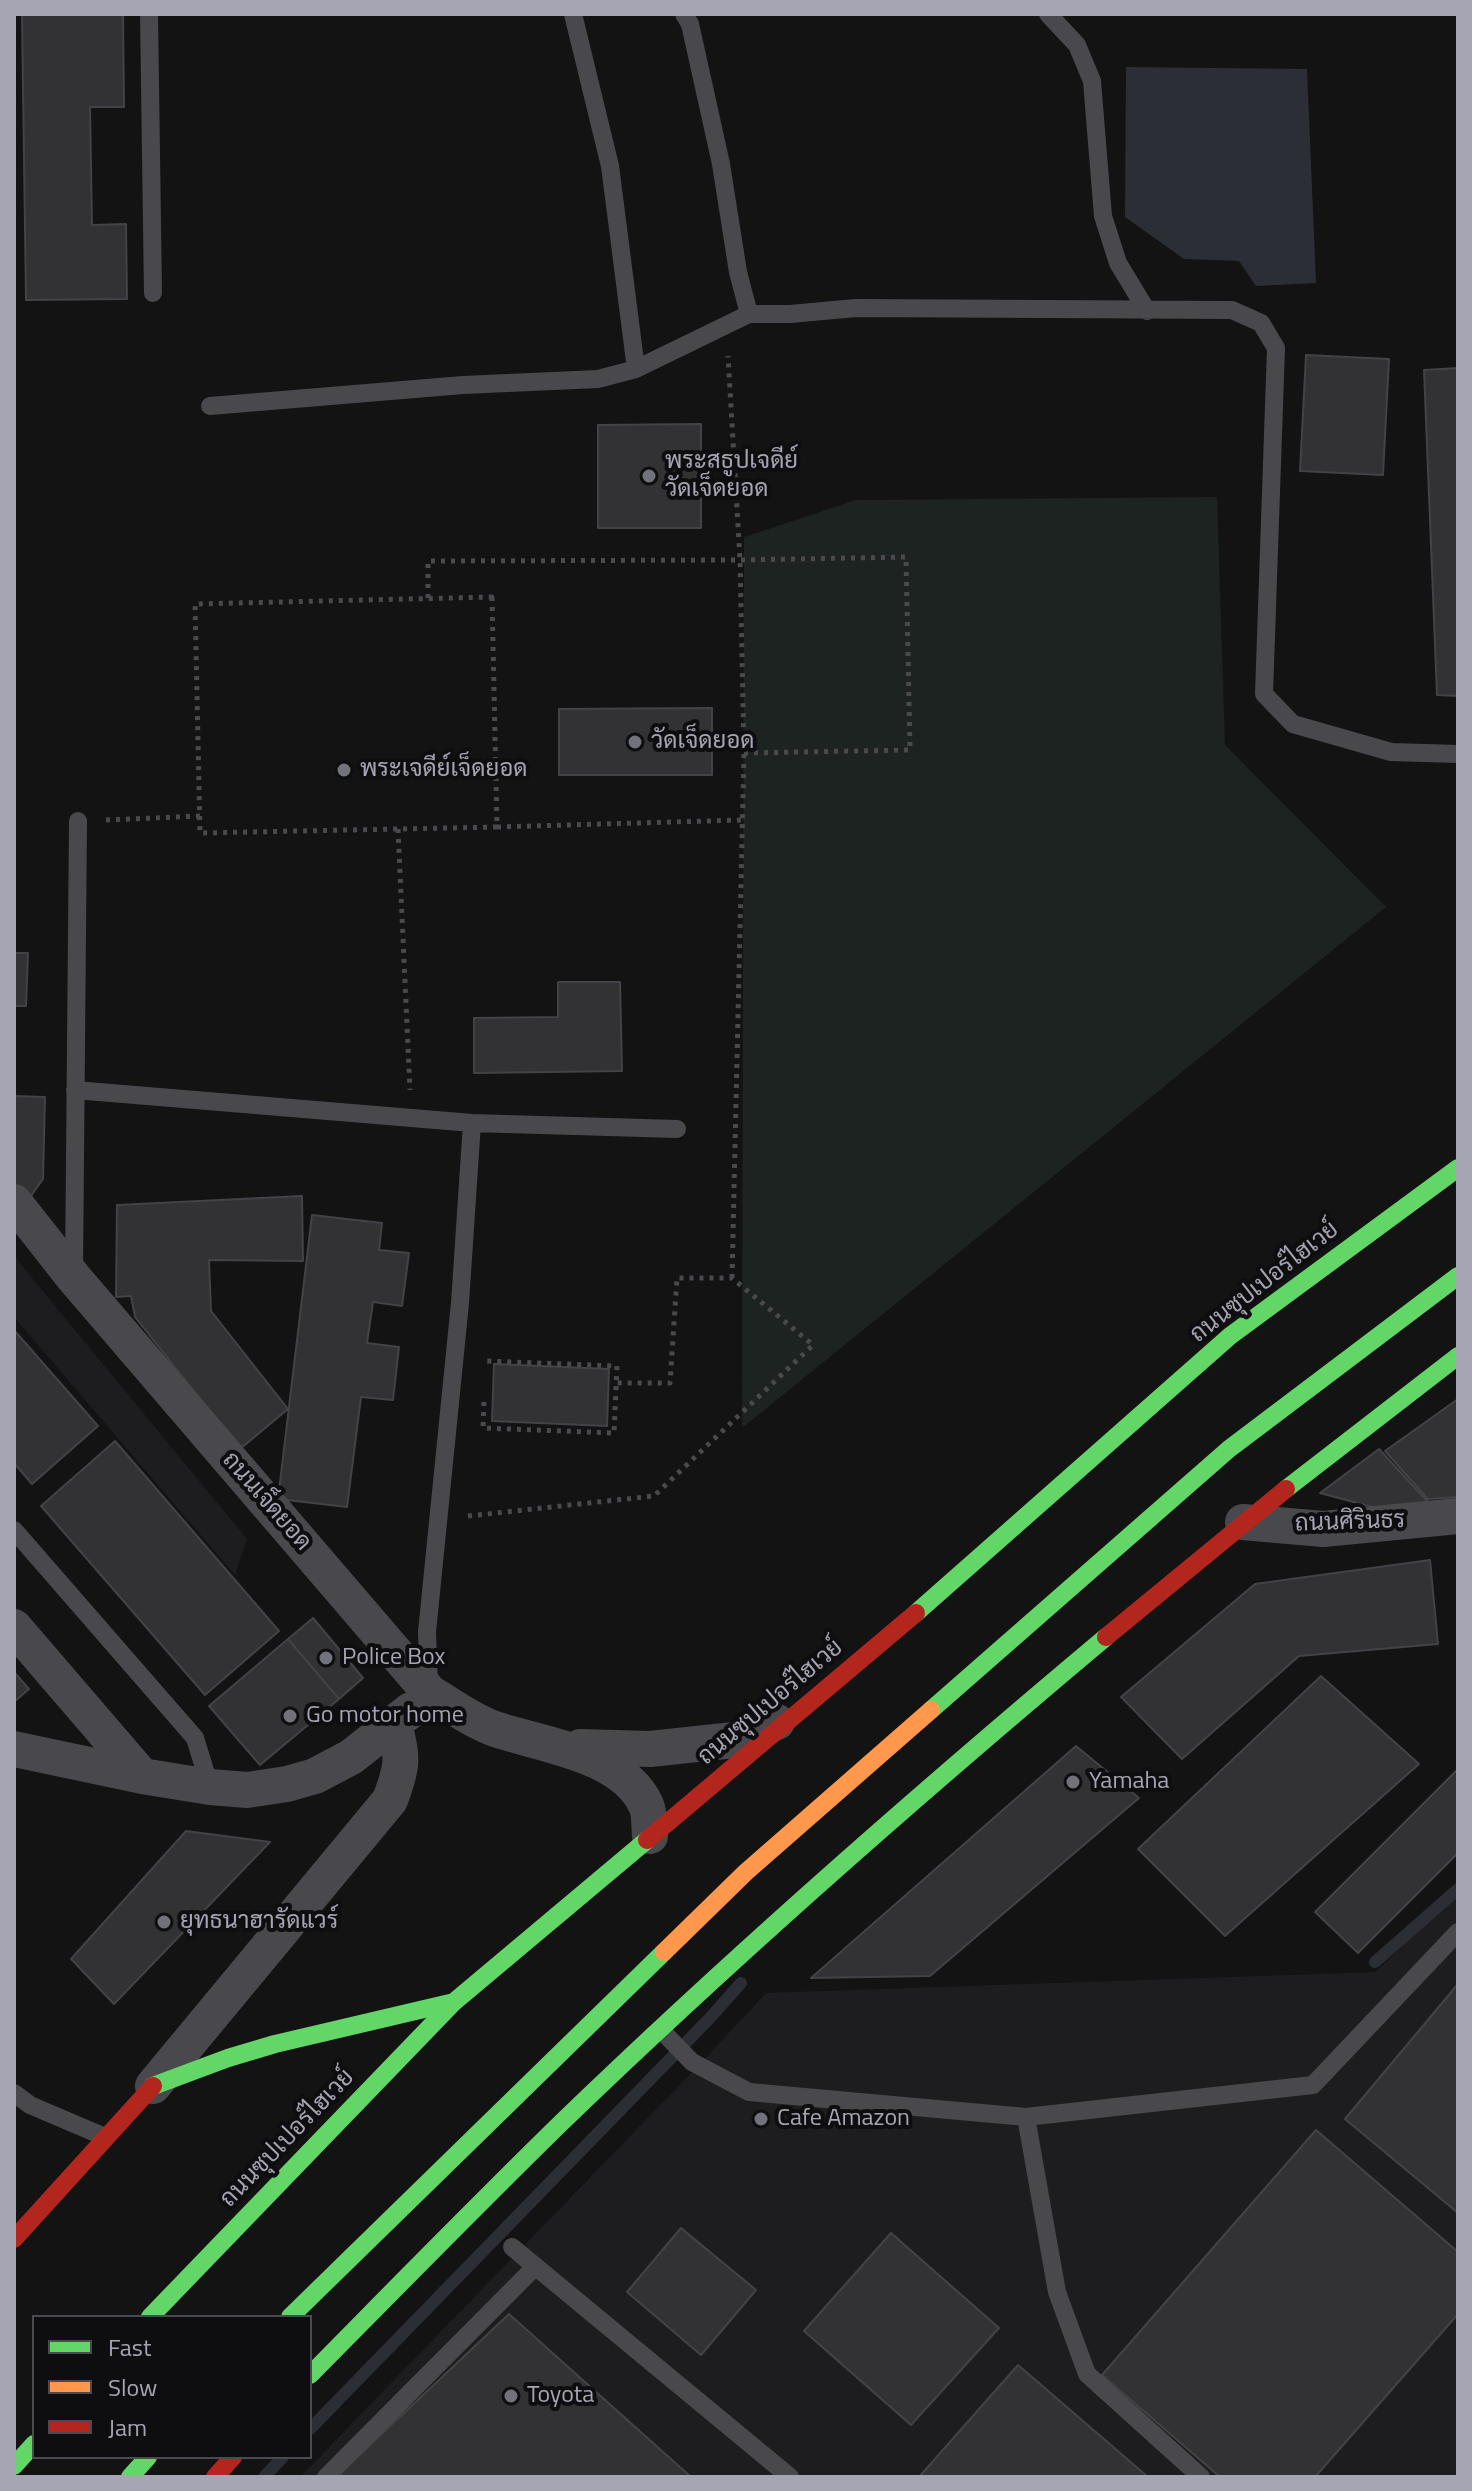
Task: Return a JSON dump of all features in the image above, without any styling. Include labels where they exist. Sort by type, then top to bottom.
[{"type":"main road","name":"ถนนซุปเปอร์ไฮเวย์","points":[[152,2315],[454,2002],[986,1554],[1230,1336],[1458,1168]]},
{"type":"main road","points":[[292,2315],[746,1872],[1229,1449],[1458,1276]]},
{"type":"main road","points":[[312,2373],[480,2202],[666,2035],[869,1840],[1243,1522],[1458,1356]]},
{"type":"main road","points":[[14,2239],[153,2086],[275,2044],[454,2002]]},
{"type":"main road","points":[[14,2466],[32,2446]]},
{"type":"main road","points":[[130,2477],[146,2459]]},
{"type":"main road","points":[[215,2477],[231,2459]]},
{"type":"street","name":"ถนนเจ็ดยอด","points":[[14,1202],[74,1278],[430,1693],[492,1728],[559,1747],[615,1770],[633,1786],[647,1806],[650,1836]]},
{"type":"street","name":"ถนนศิรินธร","points":[[1243,1522],[1323,1529],[1458,1516]]},
{"type":"street","points":[[14,1627],[142,1776]]},
{"type":"street","points":[[14,1749],[142,1776],[247,1790],[315,1776],[351,1757],[430,1693]]},
{"type":"street","name":"ถนนเจ็ดยอด","points":[[559,1747],[650,1749],[734,1740],[793,1716]]},
{"type":"street","points":[[153,2086],[390,1800],[398,1779],[402,1752],[394,1725]]},
{"type":"lane","points":[[149,14],[153,293]]},
{"type":"lane","points":[[573,14],[610,166],[636,369]]},
{"type":"lane","points":[[684,14],[690,24],[721,164],[738,272],[749,314]]},
{"type":"lane","points":[[1048,14],[1077,45],[1092,81],[1103,216],[1118,263],[1147,311]]},
{"type":"lane","points":[[210,406],[463,385],[598,379],[636,369],[749,314],[856,308],[1232,310],[1261,323],[1276,348],[1264,694],[1293,724],[1391,752],[1458,754]]},
{"type":"lane","points":[[74,1278],[78,821]]},
{"type":"lane","points":[[75,1090],[472,1123],[677,1129]]},
{"type":"lane","points":[[430,1693],[427,1632],[460,1303],[472,1123]]},
{"type":"lane","points":[[14,1530],[195,1738],[210,1787]]},
{"type":"lane","points":[[666,2035],[692,2062],[749,2092],[1026,2117],[1313,2085],[1458,1932]]},
{"type":"lane","points":[[14,2093],[30,2105],[107,2138]]},
{"type":"lane","points":[[1026,2117],[1057,2292],[1087,2374],[1201,2477]]},
{"type":"lane","points":[[512,2247],[790,2477]]},
{"type":"lane","points":[[326,2477],[535,2267]]},
{"type":"path","points":[[727,325],[740,560],[744,753],[732,1278]]},
{"type":"path","points":[[428,598],[428,561],[906,557],[910,750],[744,753]]},
{"type":"path","points":[[497,827],[492,597],[195,604],[200,833],[497,827],[742,820]]},
{"type":"path","points":[[78,821],[200,816]]},
{"type":"path","points":[[398,829],[411,1119]]},
{"type":"path","points":[[455,1518],[654,1496],[813,1345],[732,1278],[677,1278],[670,1383],[616,1383]]},
{"type":"path","points":[[484,1388],[483,1428],[614,1433],[617,1366],[485,1361],[485,1374]]},
{"type":"shaded area","points":[[1126,67],[1307,69],[1316,283],[1256,286],[1239,261],[1184,259],[1125,217]]},
{"type":"shaded area","points":[[1217,497],[1225,745],[1386,907],[742,1428],[744,537],[856,500]]},
{"type":"shaded area","points":[[14,1256],[247,1539],[235,1575],[14,1317]]},
{"type":"shaded area","points":[[1458,1890],[1458,2477],[300,2477],[766,1993],[1376,1972]]},
{"type":"building","points":[[22,14],[123,14],[124,107],[90,107],[92,225],[126,224],[127,299],[26,300]]},
{"type":"building","points":[[1306,355],[1389,359],[1383,475],[1300,471]]},
{"type":"building","points":[[1458,368],[1458,696],[1437,695],[1424,370]]},
{"type":"building","name":"พระสธูปเจดีย์ วัดเจ็ดยอด","points":[[701,424],[701,528],[598,528],[598,425]]},
{"type":"building","name":"วัดเจ็ดยอด","points":[[712,708],[712,775],[559,775],[559,709]]},
{"type":"building","points":[[14,953],[28,953],[26,1006],[14,1006]]},
{"type":"building","points":[[558,982],[620,982],[622,1071],[474,1073],[474,1018],[558,1017]]},
{"type":"building","points":[[14,1096],[45,1097],[43,1179],[21,1210],[14,1200]]},
{"type":"building","points":[[302,1196],[303,1261],[209,1260],[211,1311],[288,1409],[240,1449],[135,1317],[131,1296],[116,1297],[117,1205]]},
{"type":"building","points":[[312,1215],[382,1223],[379,1250],[409,1253],[402,1306],[373,1302],[367,1343],[399,1347],[393,1400],[361,1397],[347,1507],[278,1499]]},
{"type":"building","points":[[14,1330],[98,1426],[32,1484],[14,1463]]},
{"type":"building","points":[[494,1364],[609,1369],[607,1426],[492,1421]]},
{"type":"building","points":[[1458,1399],[1458,1497],[1428,1499],[1385,1451]]},
{"type":"building","points":[[115,1441],[279,1631],[205,1695],[41,1506]]},
{"type":"building","points":[[1379,1449],[1428,1502],[1380,1509],[1320,1493]]},
{"type":"building","points":[[1430,1560],[1438,1644],[1299,1656],[1182,1759],[1121,1697],[1255,1584]]},
{"type":"building","name":"Police Box","points":[[313,1618],[363,1678],[339,1699],[288,1639]]},
{"type":"building","points":[[288,1639],[339,1699],[260,1765],[209,1706]]},
{"type":"building","points":[[14,1672],[29,1689],[14,1702]]},
{"type":"building","points":[[1321,1676],[1419,1764],[1225,1936],[1138,1849]]},
{"type":"building","points":[[1076,1746],[1139,1798],[930,1976],[811,1978]]},
{"type":"building","points":[[1458,1769],[1458,1853],[1358,1953],[1315,1912]]},
{"type":"building","points":[[186,1831],[270,1842],[114,2004],[71,1959]]},
{"type":"building","points":[[1458,1984],[1458,2213],[1345,2119]]},
{"type":"building","points":[[1316,2130],[1458,2252],[1458,2314],[1315,2477],[1220,2477],[1102,2375]]},
{"type":"building","points":[[681,2228],[756,2290],[701,2355],[627,2292]]},
{"type":"building","points":[[891,2233],[999,2328],[911,2425],[804,2331]]},
{"type":"building","name":"Toyota","points":[[509,2314],[691,2477],[336,2477]]},
{"type":"building","points":[[1018,2365],[1148,2477],[919,2477]]},
{"type":"waterway","points":[[1375,1962],[1458,1889]]},
{"type":"waterway","points":[[312,2427],[741,1983]]},
{"type":"waterway","points":[[264,2477],[281,2459]]},
{"type":"traffic: fast","points":[[916,1613],[1230,1336],[1458,1168]]},
{"type":"traffic: fast","points":[[931,1710],[1229,1449],[1458,1276]]},
{"type":"traffic: fast","points":[[1286,1489],[1458,1356]]},
{"type":"traffic: fast","points":[[312,2373],[628,2059],[898,1814],[1106,1637]]},
{"type":"traffic: fast","points":[[152,2315],[454,2002],[647,1840]]},
{"type":"traffic: fast","points":[[292,2315],[664,1952]]},
{"type":"traffic: fast","points":[[153,2086],[275,2044],[454,2002]]},
{"type":"traffic: fast","points":[[14,2466],[32,2446]]},
{"type":"traffic: fast","points":[[130,2477],[146,2459]]},
{"type":"traffic: slow","points":[[664,1952],[746,1872],[931,1710]]},
{"type":"traffic: jam","points":[[1106,1637],[1286,1489]]},
{"type":"traffic: jam","points":[[647,1840],[916,1613]]},
{"type":"traffic: jam","points":[[14,2239],[153,2086]]},
{"type":"traffic: jam","points":[[215,2477],[231,2459]]},
{"type":"place","name":"พระสธูปเจดีย์ วัดเจ็ดยอด","points":[[649,476]]},
{"type":"place","name":"วัดเจ็ดยอด","points":[[635,742]]},
{"type":"place","name":"พระเจดีย์เจ็ดยอด","points":[[344,770]]},
{"type":"place","name":"Police Box","points":[[326,1658]]},
{"type":"place","name":"Go motor home","points":[[290,1716]]},
{"type":"place","name":"Yamaha","points":[[1073,1782]]},
{"type":"place","name":"ยุทธนาฮารัดแวร์","points":[[164,1922]]},
{"type":"place","name":"Cafe Amazon","points":[[761,2119]]},
{"type":"place","name":"Toyota","points":[[511,2396]]}]
